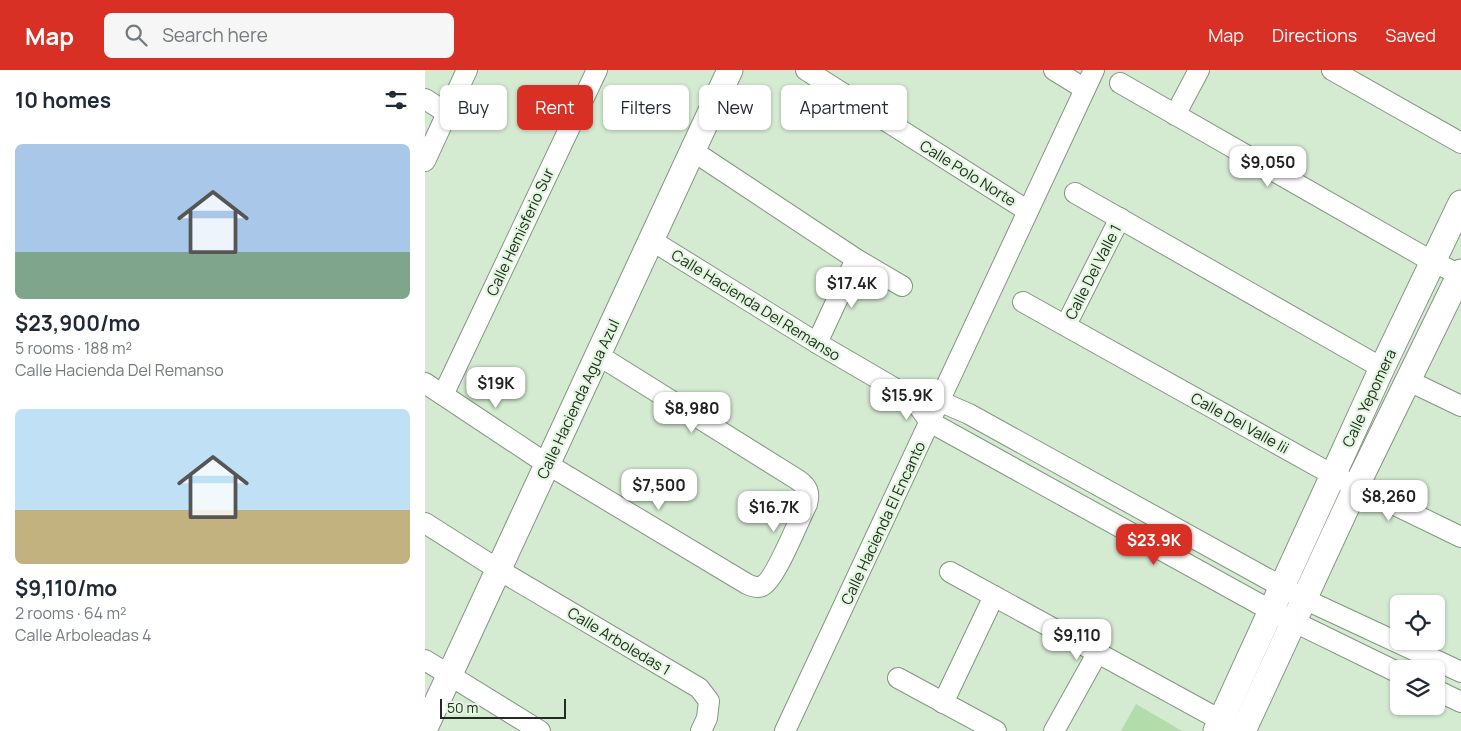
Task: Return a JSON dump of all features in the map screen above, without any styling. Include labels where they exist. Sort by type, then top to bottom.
[{"type":"street","points":[[460,85],[467,70]]},
{"type":"street","name":"Calle Hemisferio Sur","points":[[443,395],[597,70]]},
{"type":"street","name":"Calle Hacienda Agua Azul","points":[[425,728],[730,70]]},
{"type":"street","name":"Calle Polo Norte","points":[[806,70],[1028,211]]},
{"type":"street","points":[[1054,70],[1085,89]]},
{"type":"street","name":"Calle Hacienda El Encanto","points":[[785,731],[1094,70]]},
{"type":"street","points":[[1175,114],[1199,70]]},
{"type":"street","points":[[1332,70],[1461,143]]},
{"type":"street","points":[[1120,83],[1433,262],[1461,274]]},
{"type":"street","points":[[425,99],[440,109]]},
{"type":"street","points":[[425,161],[440,129]]},
{"type":"street","points":[[693,151],[856,259],[902,286]]},
{"type":"street","points":[[1075,193],[1382,368]]},
{"type":"street","name":"Calle Yepomera","points":[[1230,728],[1270,610],[1461,203]]},
{"type":"street","name":"Calle Del Valle 1","points":[[1066,325],[1120,218]]},
{"type":"street","name":"Calle Hacienda Del Remanso","points":[[651,240],[817,343],[913,399],[930,422],[1270,610],[1390,668]]},
{"type":"street","points":[[817,343],[856,259]]},
{"type":"street","name":"Calle Yepomera","points":[[1230,728],[1293,622],[1407,380],[1461,274]]},
{"type":"street","name":"Calle Del Valle Iii","points":[[1023,302],[1333,475],[1461,537]]},
{"type":"street","points":[[425,383],[547,464],[754,587],[761,587],[766,584],[776,570],[807,504],[809,497],[808,489],[798,480],[598,354]]},
{"type":"street","points":[[1407,380],[1461,406]]},
{"type":"street","name":"Calle Hacienda Del Remanso","points":[[913,399],[939,401],[969,414],[1304,599],[1461,672]]},
{"type":"street","points":[[425,523],[499,570]]},
{"type":"street","name":"Calle Arboledas 1","points":[[499,570],[699,688],[709,701],[707,718],[701,731]]},
{"type":"street","points":[[950,572],[1098,652],[1230,728]]},
{"type":"street","points":[[943,703],[995,596]]},
{"type":"street","points":[[1053,731],[1098,652]]},
{"type":"street","points":[[425,660],[540,731]]},
{"type":"street","points":[[898,678],[996,731]]},
{"type":"street","points":[[1445,694],[1461,702]]},
{"type":"green space","points":[[1136,704],[1182,731],[1121,731]]}]
